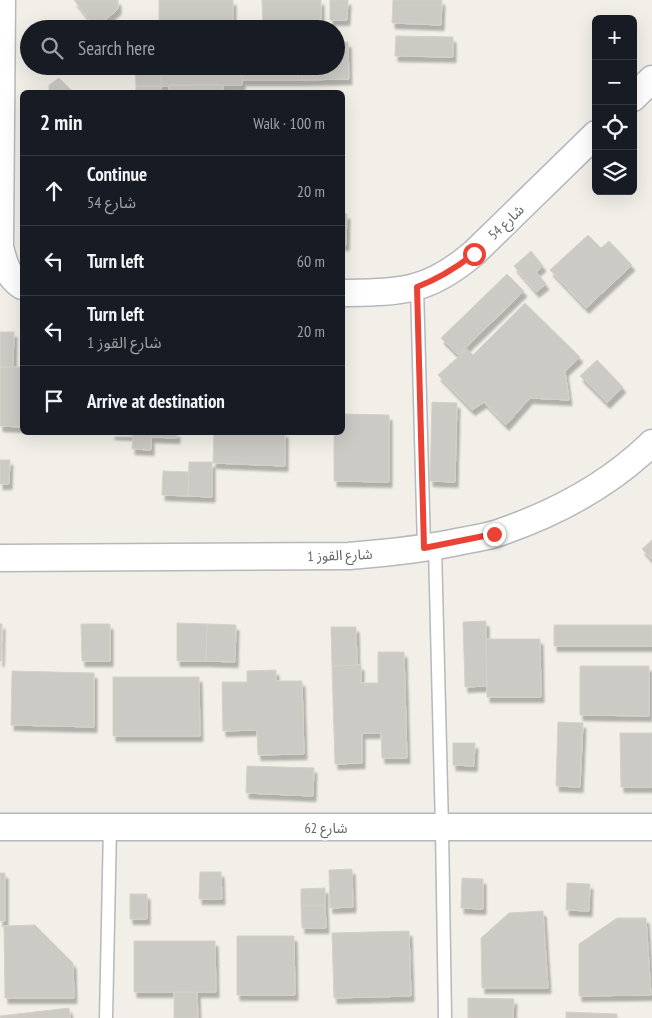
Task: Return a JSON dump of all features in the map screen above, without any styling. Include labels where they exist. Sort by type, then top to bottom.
[{"type":"street","points":[[2,0],[0,247],[13,286]]},
{"type":"street","points":[[637,94],[652,79]]},
{"type":"street","name":"شارع 54","points":[[345,293],[396,292],[417,287],[450,272],[474,254],[592,138]]},
{"type":"street","name":"شارع القوز 1","points":[[0,558],[349,556],[429,548],[494,534],[546,514],[596,487],[642,454],[652,444]]},
{"type":"street","name":"شارع 62","points":[[0,827],[652,827]]},
{"type":"lane","points":[[417,287],[442,828],[445,1018]]},
{"type":"lane","points":[[106,1018],[110,827]]},
{"type":"building","points":[[74,0],[118,0],[118,9],[105,20],[90,20]]},
{"type":"building","points":[[159,0],[233,0],[233,20],[159,20]]},
{"type":"building","points":[[262,0],[321,0],[321,20],[263,20]]},
{"type":"building","points":[[330,0],[348,0],[347,20],[330,20]]},
{"type":"building","points":[[393,0],[442,0],[441,25],[392,23]]},
{"type":"building","points":[[396,36],[453,37],[453,57],[395,56]]},
{"type":"building","points":[[345,42],[348,42],[349,79],[302,80],[302,75],[345,75]]},
{"type":"building","points":[[135,75],[160,75],[161,86],[136,86]]},
{"type":"building","points":[[160,75],[242,75],[242,85],[161,86]]},
{"type":"building","points":[[242,75],[302,75],[302,80],[242,80]]},
{"type":"building","points":[[59,78],[71,90],[49,90],[49,85]]},
{"type":"building","points":[[169,85],[223,85],[223,90],[169,90]]},
{"type":"building","points":[[136,86],[161,86],[161,90],[136,90]]},
{"type":"building","points":[[345,214],[347,214],[345,245]]},
{"type":"building","points":[[588,235],[601,248],[609,241],[632,265],[586,308],[550,270]]},
{"type":"building","points":[[531,251],[543,266],[536,272],[546,284],[536,292],[514,266]]},
{"type":"building","points":[[507,274],[524,291],[458,355],[441,338]]},
{"type":"building","points":[[525,303],[580,357],[565,371],[569,400],[530,398],[506,425],[484,402],[472,410],[438,375],[467,349],[473,355]]},
{"type":"building","points":[[0,332],[14,332],[13,367],[0,367]]},
{"type":"building","points":[[597,360],[623,387],[607,403],[580,376]]},
{"type":"building","points":[[0,367],[20,367],[20,427],[0,426]]},
{"type":"building","points":[[432,402],[457,403],[455,482],[430,481]]},
{"type":"building","points":[[345,414],[389,415],[389,482],[334,481],[334,435],[345,435]]},
{"type":"building","points":[[133,435],[177,435],[177,438],[151,437],[151,450],[132,449]]},
{"type":"building","points":[[214,435],[285,435],[285,466],[213,463]]},
{"type":"building","points":[[0,460],[10,460],[9,484],[0,484]]},
{"type":"building","points":[[189,462],[212,462],[212,497],[188,496]]},
{"type":"building","points":[[163,471],[189,472],[188,496],[162,495]]},
{"type":"building","points":[[652,540],[652,560],[642,549]]},
{"type":"building","points":[[486,621],[487,686],[465,687],[463,622]]},
{"type":"building","points":[[177,623],[207,624],[206,661],[177,661]]},
{"type":"building","points":[[0,624],[2,624],[1,661],[0,661]]},
{"type":"building","points":[[81,624],[110,624],[110,661],[82,661]]},
{"type":"building","points":[[207,624],[236,625],[235,662],[206,661]]},
{"type":"building","points":[[554,625],[652,625],[652,646],[554,646]]},
{"type":"building","points":[[331,627],[356,627],[357,665],[332,666]]},
{"type":"building","points":[[486,639],[540,639],[541,697],[487,697]]},
{"type":"building","points":[[378,652],[404,652],[407,758],[382,758],[381,733],[362,733],[362,763],[335,764],[332,666],[361,665],[361,683],[378,683]]},
{"type":"building","points":[[580,666],[649,666],[649,716],[580,715]]},
{"type":"building","points":[[276,670],[276,681],[302,681],[304,754],[258,755],[257,730],[223,731],[222,682],[247,682],[247,671]]},
{"type":"building","points":[[12,671],[94,673],[94,727],[11,725]]},
{"type":"building","points":[[113,677],[199,677],[200,736],[113,736]]},
{"type":"building","points":[[558,722],[583,723],[580,787],[556,786]]},
{"type":"building","points":[[620,733],[652,733],[652,787],[621,787]]},
{"type":"building","points":[[453,743],[475,743],[474,766],[453,765]]},
{"type":"building","points":[[247,766],[314,768],[313,796],[246,793]]},
{"type":"building","points":[[352,869],[353,907],[330,908],[329,870]]},
{"type":"building","points":[[200,872],[221,872],[222,899],[199,899]]},
{"type":"building","points":[[0,873],[5,873],[5,921],[0,921]]},
{"type":"building","points":[[462,878],[483,879],[483,909],[461,908]]},
{"type":"building","points":[[567,883],[590,884],[589,911],[566,910]]},
{"type":"building","points":[[325,888],[325,905],[301,906],[301,889]]},
{"type":"building","points":[[130,894],[147,894],[147,919],[130,919]]},
{"type":"building","points":[[325,905],[326,928],[302,928],[301,906]]},
{"type":"building","points":[[543,911],[548,988],[482,988],[481,938],[509,913]]},
{"type":"building","points":[[617,918],[646,918],[651,995],[579,996],[579,944]]},
{"type":"building","points":[[35,925],[73,963],[74,998],[5,998],[4,926]]},
{"type":"building","points":[[409,931],[411,996],[334,998],[332,933]]},
{"type":"building","points":[[237,936],[294,936],[295,995],[237,995]]},
{"type":"building","points":[[134,941],[215,941],[216,992],[134,992]]},
{"type":"building","points":[[174,992],[197,992],[198,1018],[174,1018]]},
{"type":"building","points":[[468,998],[514,999],[513,1018],[468,1018]]},
{"type":"building","points":[[69,1008],[70,1018],[0,1018],[0,1016]]},
{"type":"building","points":[[566,1012],[617,1014],[617,1018],[566,1018]]},
{"type":"route","points":[[474,254],[457,268],[438,279],[417,287],[424,548],[494,534]]}]
